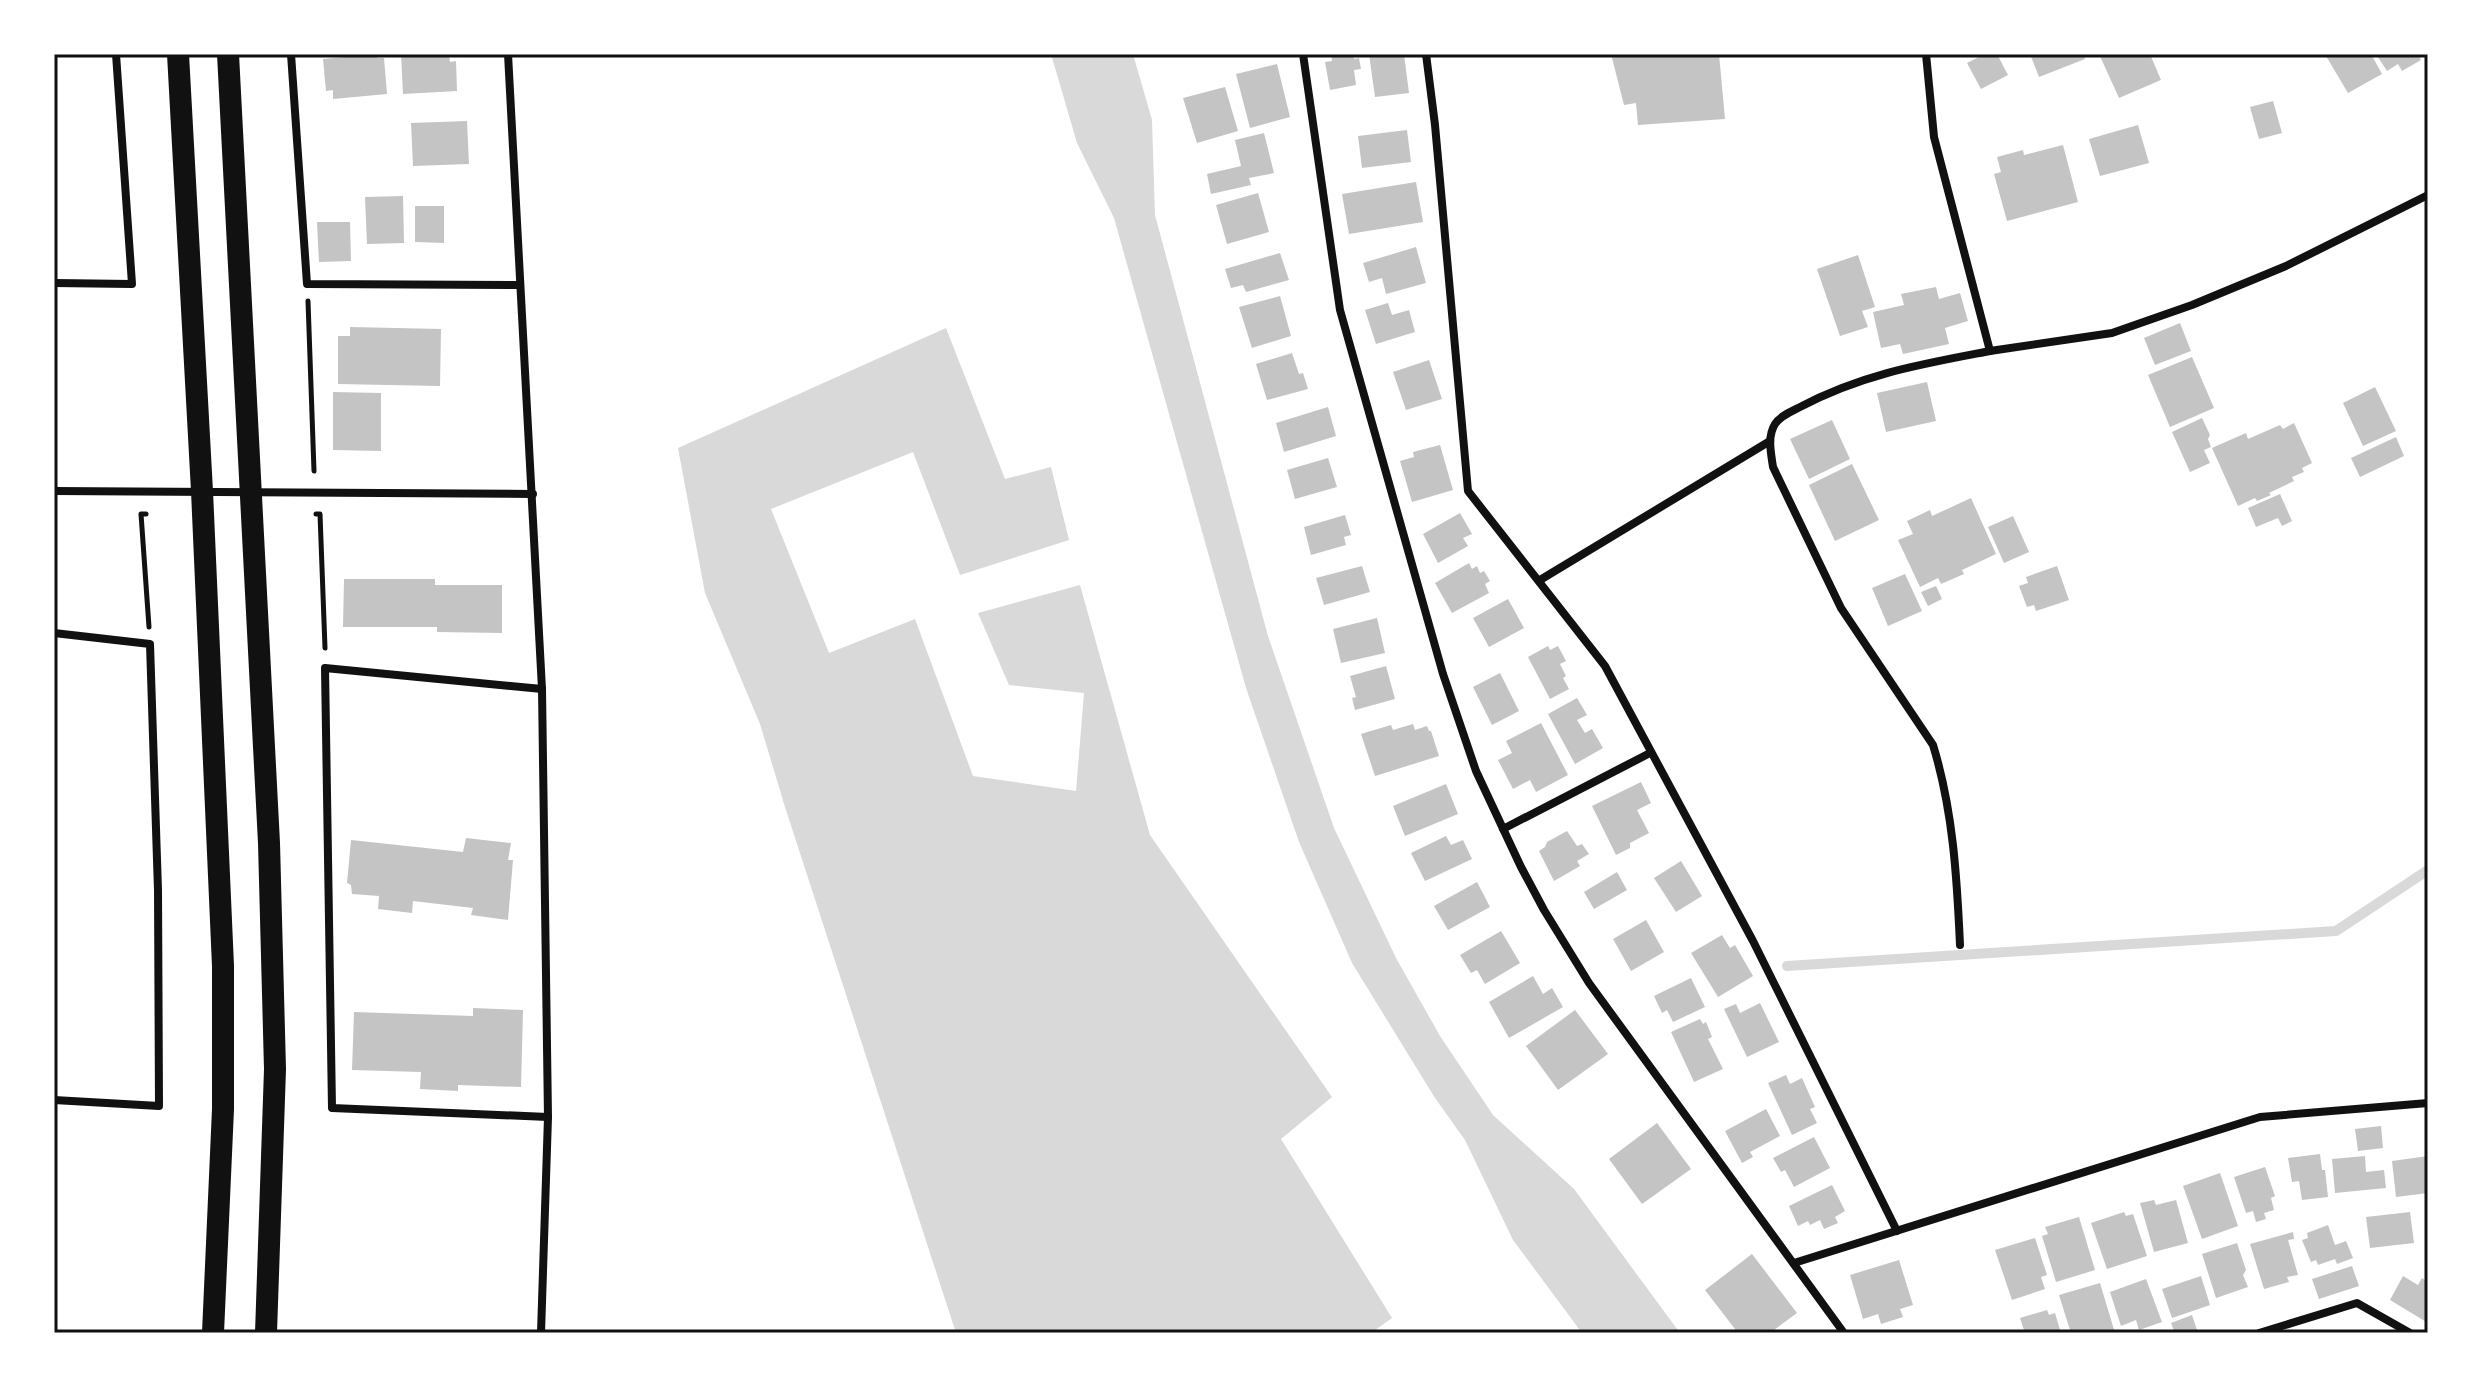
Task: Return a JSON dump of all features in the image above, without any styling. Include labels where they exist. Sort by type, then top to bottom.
[{"type":"highway","points":[[178,54],[202,491],[223,966],[223,1109],[213,1333]]},
{"type":"highway","points":[[228,54],[269,828],[275,1069],[266,1333]]},
{"type":"street","points":[[54,283],[132,284],[116,54]]},
{"type":"street","points":[[291,54],[307,284],[519,285]]},
{"type":"street","points":[[508,54],[542,689],[548,1117],[541,1333]]},
{"type":"street","points":[[1303,54],[1340,310],[1443,674],[1476,771],[1544,910],[1589,983],[1844,1333]]},
{"type":"street","points":[[1426,54],[1468,491],[1605,666],[1753,941],[1897,1231]]},
{"type":"street","points":[[1926,54],[1934,137],[1990,351]]},
{"type":"street","points":[[1960,945],[1955,854],[1941,769],[1933,745],[1841,608],[1773,467],[1770,441],[1775,423],[1849,383],[1887,371],[1990,351],[2112,333],[2192,305],[2286,266],[2428,195]]},
{"type":"street","points":[[1540,580],[1770,441]]},
{"type":"street","points":[[54,491],[533,494]]},
{"type":"street","points":[[54,633],[150,644],[158,890],[159,1106],[54,1100]]},
{"type":"street","points":[[542,689],[325,668],[332,1108],[548,1117]]},
{"type":"street","points":[[1503,829],[1650,753]]},
{"type":"street","points":[[1794,1263],[2260,1117],[2428,1103]]},
{"type":"street","points":[[2259,1333],[2357,1303],[2410,1333]]},
{"type":"path","points":[[307,284],[314,471]]},
{"type":"path","points":[[150,514],[141,514],[150,644]]},
{"type":"path","points":[[309,515],[320,514],[325,668]]},
{"type":"shaded area","points":[[1051,54],[1133,54],[1152,120],[1155,215],[1268,636],[1334,828],[1396,958],[1440,1036],[1493,1115],[1574,1189],[1680,1333],[1582,1333],[1513,1240],[1465,1140],[1435,1098],[1352,963],[1299,842],[1246,688],[1114,218],[1077,143]]},
{"type":"shaded area","points":[[946,328],[1005,479],[1051,467],[1069,540],[960,575],[913,452],[771,509],[829,653],[915,619],[973,776],[1076,791],[1084,693],[1009,685],[978,613],[1080,585],[1150,835],[1332,1097],[1281,1139],[1392,1318],[1371,1333],[956,1333],[760,724],[705,593],[678,448]]},
{"type":"building","points":[[379,54],[377,58],[384,58],[387,94],[333,99],[333,90],[326,91],[323,59]]},
{"type":"building","points":[[401,54],[449,54],[450,62],[456,61],[457,91],[403,94]]},
{"type":"building","points":[[1331,54],[1354,54],[1354,59],[1359,58],[1361,69],[1354,70],[1356,85],[1330,90],[1325,62],[1332,61]]},
{"type":"building","points":[[1369,54],[1404,54],[1409,93],[1375,97]]},
{"type":"building","points":[[1611,54],[1719,54],[1725,119],[1638,125],[1636,103],[1624,105]]},
{"type":"building","points":[[1985,54],[1997,54],[2008,75],[1981,89],[1967,63]]},
{"type":"building","points":[[2030,54],[2083,54],[2085,59],[2039,77]]},
{"type":"building","points":[[2099,54],[2150,54],[2161,80],[2119,98]]},
{"type":"building","points":[[2371,54],[2382,74],[2348,93],[2326,56]]},
{"type":"building","points":[[2376,54],[2418,54],[2421,60],[2402,71],[2398,64],[2387,71]]},
{"type":"building","points":[[1277,64],[1290,117],[1250,128],[1236,74]]},
{"type":"building","points":[[1225,87],[1238,131],[1197,143],[1183,98]]},
{"type":"building","points":[[2273,101],[2282,133],[2259,139],[2250,107]]},
{"type":"building","points":[[467,121],[469,164],[413,166],[411,123]]},
{"type":"building","points":[[2138,125],[2149,163],[2100,176],[2089,139]]},
{"type":"building","points":[[1407,130],[1411,162],[1362,168],[1358,136]]},
{"type":"building","points":[[1264,133],[1274,173],[1249,178],[1251,185],[1211,194],[1207,174],[1241,166],[1235,140]]},
{"type":"building","points":[[2063,145],[2078,202],[2007,221],[1994,174],[2001,172],[1997,157],[2023,150],[2024,155]]},
{"type":"building","points":[[1416,182],[1423,222],[1349,234],[1342,194]]},
{"type":"building","points":[[1258,193],[1269,232],[1227,244],[1216,205]]},
{"type":"building","points":[[403,196],[404,243],[367,244],[365,197]]},
{"type":"building","points":[[415,206],[444,206],[444,243],[415,242]]},
{"type":"building","points":[[317,222],[350,222],[351,261],[319,262]]},
{"type":"building","points":[[1416,247],[1426,283],[1386,294],[1382,278],[1369,282],[1363,263]]},
{"type":"building","points":[[1280,253],[1289,280],[1246,292],[1243,285],[1231,288],[1225,269]]},
{"type":"building","points":[[1858,255],[1875,307],[1862,311],[1868,327],[1840,336],[1817,269]]},
{"type":"building","points":[[1936,287],[1939,299],[1960,293],[1968,321],[1945,328],[1949,344],[1903,354],[1900,344],[1881,348],[1873,312],[1904,305],[1901,294]]},
{"type":"building","points":[[1280,296],[1291,336],[1252,348],[1239,307]]},
{"type":"building","points":[[1388,303],[1392,315],[1409,310],[1415,332],[1376,344],[1365,310]]},
{"type":"building","points":[[2180,323],[2191,351],[2155,365],[2144,338]]},
{"type":"building","points":[[350,327],[441,329],[440,386],[338,384],[338,336],[350,336]]},
{"type":"building","points":[[1292,353],[1308,389],[1267,400],[1256,364]]},
{"type":"building","points":[[2192,357],[2214,408],[2170,427],[2148,375]]},
{"type":"building","points":[[1429,360],[1442,399],[1406,410],[1393,372]]},
{"type":"building","points":[[1927,382],[1936,421],[1886,432],[1877,393]]},
{"type":"building","points":[[2375,387],[2396,431],[2363,446],[2343,403]]},
{"type":"building","points":[[333,392],[381,393],[381,451],[333,450]]},
{"type":"building","points":[[1328,407],[1336,436],[1284,452],[1276,423]]},
{"type":"building","points":[[2202,418],[2210,435],[2211,447],[2204,450],[2210,463],[2190,472],[2172,432]]},
{"type":"building","points":[[1832,420],[1850,459],[1809,479],[1790,439]]},
{"type":"building","points":[[2294,423],[2312,463],[2302,468],[2304,472],[2292,477],[2294,481],[2269,493],[2271,495],[2238,506],[2212,448],[2246,433],[2248,439],[2280,425],[2283,429]]},
{"type":"building","points":[[2396,437],[2404,456],[2360,477],[2351,458]]},
{"type":"building","points":[[1440,445],[1453,490],[1412,502],[1400,461],[1414,457],[1413,452]]},
{"type":"building","points":[[1328,458],[1337,487],[1295,499],[1287,470]]},
{"type":"building","points":[[1852,464],[1879,520],[1835,541],[1809,485]]},
{"type":"building","points":[[2280,494],[2292,521],[2282,526],[2278,518],[2256,527],[2248,508]]},
{"type":"building","points":[[1971,498],[1996,554],[1941,584],[1938,578],[1920,587],[1898,540],[1913,534],[1907,521],[1930,510],[1932,516]]},
{"type":"building","points":[[1460,513],[1472,534],[1463,538],[1468,546],[1438,563],[1423,534]]},
{"type":"building","points":[[1345,515],[1351,535],[1344,537],[1346,545],[1311,555],[1304,527]]},
{"type":"building","points":[[2013,516],[2029,552],[2004,563],[1988,527]]},
{"type":"building","points":[[1469,563],[1472,569],[1477,566],[1480,573],[1484,571],[1490,581],[1485,584],[1489,593],[1452,613],[1435,583]]},
{"type":"building","points":[[1362,566],[1370,592],[1324,605],[1316,578]]},
{"type":"building","points":[[2057,566],[2069,600],[2036,611],[2034,605],[2027,607],[2019,586],[2028,583],[2026,577]]},
{"type":"building","points":[[1905,574],[1922,611],[1888,626],[1872,588]]},
{"type":"building","points":[[344,579],[435,579],[435,585],[502,585],[502,633],[437,632],[437,627],[343,627]]},
{"type":"building","points":[[1936,586],[1942,599],[1928,606],[1921,592]]},
{"type":"building","points":[[1508,599],[1524,628],[1489,647],[1473,618]]},
{"type":"building","points":[[1377,618],[1385,653],[1341,663],[1333,629]]},
{"type":"building","points":[[1548,646],[1550,650],[1558,646],[1566,661],[1560,664],[1569,689],[1550,699],[1528,657]]},
{"type":"building","points":[[1386,666],[1395,699],[1355,710],[1352,698],[1356,697],[1350,676]]},
{"type":"building","points":[[1500,673],[1519,711],[1492,725],[1473,687]]},
{"type":"building","points":[[1577,698],[1587,715],[1577,720],[1585,733],[1592,729],[1603,748],[1575,764],[1548,714]]},
{"type":"building","points":[[1541,723],[1568,775],[1536,792],[1530,780],[1513,789],[1498,760],[1512,753],[1506,741]]},
{"type":"building","points":[[1413,724],[1415,730],[1427,726],[1439,756],[1375,776],[1361,734],[1391,725],[1393,730]]},
{"type":"building","points":[[1641,782],[1651,803],[1637,810],[1649,833],[1616,855],[1592,806]]},
{"type":"building","points":[[1446,784],[1458,814],[1405,836],[1393,806]]},
{"type":"building","points":[[1567,831],[1577,846],[1582,844],[1589,854],[1577,861],[1580,866],[1554,881],[1539,851],[1547,842]]},
{"type":"building","points":[[1446,836],[1451,845],[1463,840],[1472,859],[1425,881],[1411,853]]},
{"type":"building","points":[[466,838],[511,843],[508,860],[513,860],[508,920],[471,915],[473,908],[413,901],[412,913],[378,909],[379,896],[352,894],[351,885],[347,883],[351,840],[463,852]]},
{"type":"building","points":[[1681,861],[1702,896],[1676,912],[1654,878]]},
{"type":"building","points":[[1617,872],[1627,890],[1594,909],[1584,892]]},
{"type":"building","points":[[1477,882],[1490,907],[1448,930],[1434,906]]},
{"type":"building","points":[[1646,920],[1664,952],[1631,971],[1613,939]]},
{"type":"building","points":[[1501,931],[1520,963],[1485,984],[1477,970],[1471,973],[1460,955]]},
{"type":"building","points":[[1722,935],[1730,948],[1735,945],[1753,976],[1718,997],[1691,953]]},
{"type":"building","points":[[1533,976],[1543,994],[1552,988],[1563,1007],[1509,1038],[1489,1002]]},
{"type":"building","points":[[1691,978],[1705,1007],[1673,1022],[1667,1010],[1662,1013],[1654,996]]},
{"type":"building","points":[[1760,1003],[1779,1042],[1747,1057],[1724,1009],[1736,1004],[1740,1013]]},
{"type":"building","points":[[473,1008],[523,1010],[521,1087],[458,1085],[458,1091],[420,1089],[421,1072],[352,1070],[354,1012],[473,1016]]},
{"type":"building","points":[[1575,1010],[1608,1054],[1558,1090],[1526,1046]]},
{"type":"building","points":[[1700,1019],[1703,1024],[1706,1022],[1712,1037],[1708,1039],[1723,1069],[1694,1082],[1671,1032]]},
{"type":"building","points":[[1786,1075],[1790,1084],[1802,1078],[1815,1107],[1810,1109],[1817,1123],[1792,1135],[1768,1083]]},
{"type":"building","points":[[1766,1109],[1780,1136],[1750,1152],[1753,1157],[1742,1163],[1725,1131]]},
{"type":"building","points":[[1657,1123],[1691,1169],[1642,1204],[1609,1159]]},
{"type":"building","points":[[2381,1126],[2383,1148],[2358,1151],[2355,1129]]},
{"type":"building","points":[[1814,1137],[1830,1168],[1794,1187],[1785,1170],[1781,1172],[1773,1158]]},
{"type":"building","points":[[2320,1154],[2328,1197],[2302,1200],[2299,1181],[2292,1182],[2288,1158]]},
{"type":"building","points":[[2365,1156],[2366,1172],[2384,1170],[2386,1188],[2335,1193],[2332,1159]]},
{"type":"building","points":[[2428,1156],[2428,1193],[2396,1197],[2392,1161]]},
{"type":"building","points":[[2265,1167],[2275,1196],[2271,1198],[2274,1210],[2264,1213],[2266,1219],[2256,1222],[2253,1211],[2246,1213],[2234,1177]]},
{"type":"building","points":[[2220,1173],[2238,1226],[2202,1239],[2183,1186]]},
{"type":"building","points":[[1832,1185],[1845,1211],[1835,1217],[1838,1223],[1824,1229],[1820,1220],[1798,1226],[1789,1206]]},
{"type":"building","points":[[2154,1200],[2156,1205],[2176,1200],[2188,1243],[2154,1252],[2140,1203]]},
{"type":"building","points":[[2124,1212],[2126,1216],[2133,1214],[2147,1256],[2107,1269],[2091,1223]]},
{"type":"building","points":[[2410,1212],[2414,1243],[2370,1248],[2366,1217]]},
{"type":"building","points":[[2079,1217],[2095,1270],[2056,1282],[2042,1236],[2048,1234],[2045,1227]]},
{"type":"building","points":[[2328,1225],[2335,1245],[2346,1241],[2353,1258],[2337,1264],[2335,1259],[2318,1265],[2316,1260],[2311,1262],[2302,1240],[2308,1238],[2307,1233]]},
{"type":"building","points":[[2293,1232],[2294,1239],[2288,1240],[2298,1275],[2287,1277],[2289,1282],[2264,1289],[2250,1244]]},
{"type":"building","points":[[2035,1238],[2047,1275],[2041,1277],[2045,1289],[2012,1300],[1995,1250]]},
{"type":"building","points":[[2237,1243],[2248,1287],[2216,1298],[2202,1254]]},
{"type":"building","points":[[1752,1254],[1797,1313],[1770,1333],[1738,1333],[1705,1290]]},
{"type":"building","points":[[1899,1260],[1913,1305],[1900,1309],[1903,1317],[1881,1324],[1878,1314],[1863,1319],[1850,1275]]},
{"type":"building","points":[[2352,1266],[2359,1286],[2319,1299],[2312,1279]]},
{"type":"building","points":[[2201,1276],[2210,1305],[2172,1318],[2162,1289]]},
{"type":"building","points":[[2403,1276],[2418,1285],[2422,1278],[2428,1282],[2428,1323],[2390,1300]]},
{"type":"building","points":[[2146,1279],[2162,1322],[2139,1330],[2136,1320],[2121,1326],[2110,1292]]},
{"type":"building","points":[[2100,1283],[2115,1333],[2071,1333],[2059,1295]]},
{"type":"building","points":[[2047,1310],[2049,1315],[2055,1313],[2061,1333],[2025,1333],[2020,1318]]},
{"type":"building","points":[[2192,1315],[2198,1333],[2175,1333],[2171,1323]]},
{"type":"waterway","points":[[1787,966],[2336,931],[2428,870]]}]
